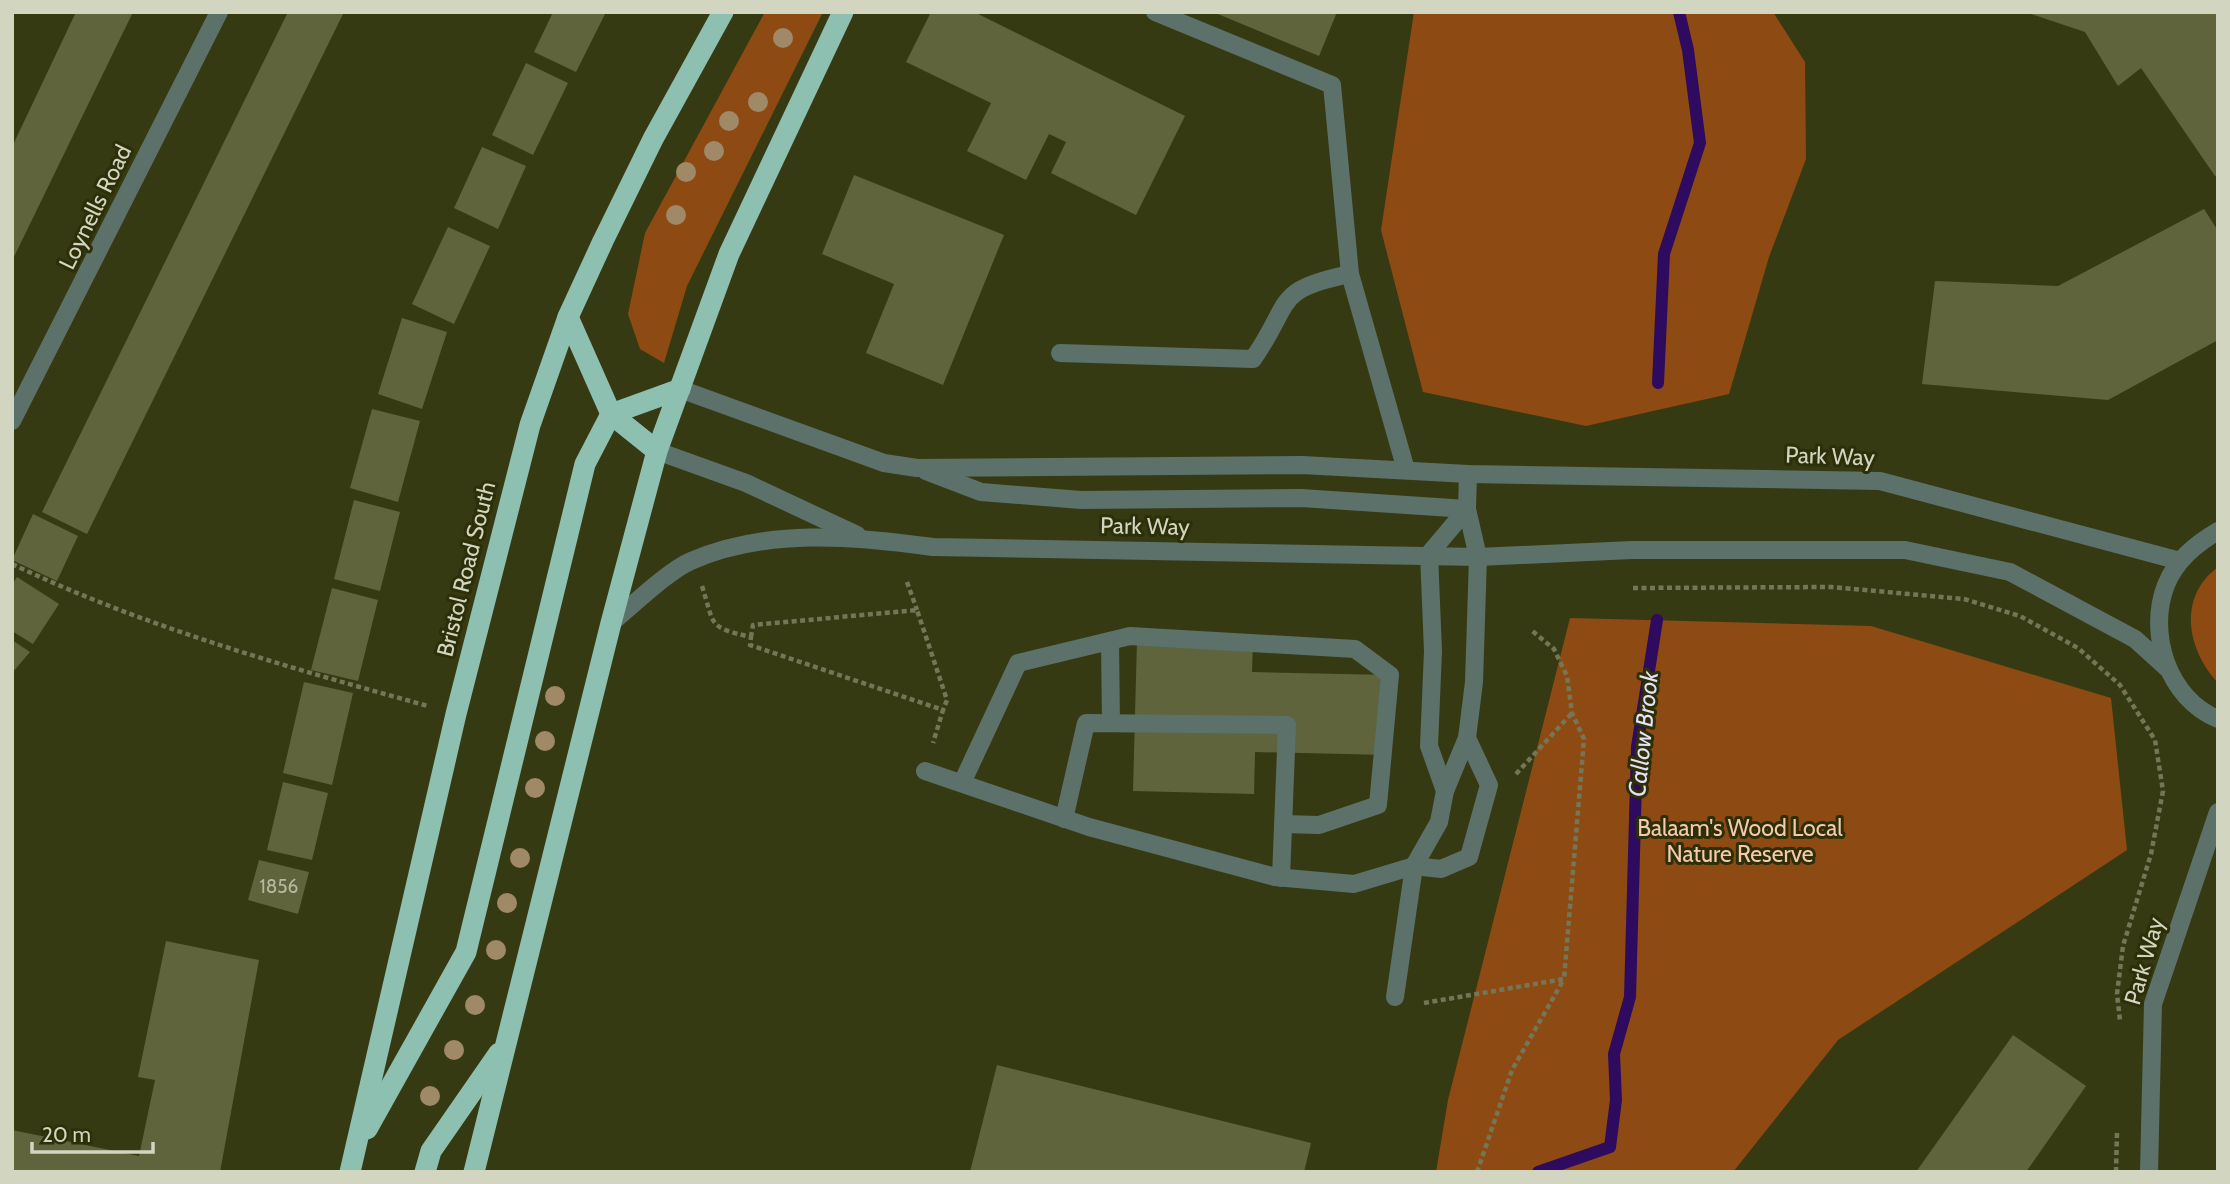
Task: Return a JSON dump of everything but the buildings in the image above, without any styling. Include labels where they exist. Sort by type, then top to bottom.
[{"type":"highway","name":"Bristol Road South","points":[[350,1172],[456,713],[530,425],[568,317],[653,139],[723,12]]},
{"type":"highway","points":[[474,1172],[611,623],[657,451],[729,254],[843,12]]},
{"type":"highway","points":[[568,317],[611,414],[657,451]]},
{"type":"highway","points":[[355,1149],[466,952],[585,464],[611,414],[680,389]]},
{"type":"highway","points":[[425,1172],[431,1151],[507,1043]]},
{"type":"street","name":"Loynells Road","points":[[12,421],[219,12]]},
{"type":"street","points":[[1155,12],[1332,85],[1350,274],[1406,470]]},
{"type":"street","points":[[1059,354],[1253,359],[1266,341],[1281,307],[1298,288],[1350,274]]},
{"type":"street","name":"Park Way","points":[[680,389],[884,463],[918,468],[1302,465],[1468,474],[1880,481],[2180,561]]},
{"type":"street","name":"Park Way","points":[[657,451],[746,483],[860,537]]},
{"type":"street","name":"Park Way","points":[[918,468],[981,492],[1081,500],[1301,498],[1467,509]]},
{"type":"street","points":[[1395,997],[1414,866],[1439,822],[1445,791],[1467,737],[1474,682],[1478,556],[1467,509],[1468,474]]},
{"type":"street","points":[[1445,791],[1429,746],[1433,651],[1429,554],[1467,509]]},
{"type":"street","points":[[2218,531],[2199,542],[2180,561],[2166,585],[2160,612],[2160,641],[2167,668],[2185,695],[2218,719]]},
{"type":"street","name":"Park Way","points":[[611,623],[689,562],[748,543],[860,537],[933,547],[1478,556],[1632,550],[1905,550],[2010,572],[2136,639],[2167,668]]},
{"type":"street","points":[[962,783],[1018,663],[1130,636],[1355,649],[1390,675],[1378,805],[1319,825],[1283,824]]},
{"type":"street","points":[[1110,640],[1111,723]]},
{"type":"street","points":[[1065,819],[1086,723],[1287,725],[1281,878]]},
{"type":"street","points":[[925,771],[1065,819],[1281,878],[1354,884],[1414,866],[1441,869],[1469,857],[1489,785],[1467,737]]},
{"type":"street","name":"Park Way","points":[[2149,1172],[2153,1004],[2218,812]]},
{"type":"path","points":[[12,564],[74,594],[181,630],[220,647],[456,713]]},
{"type":"path","points":[[907,582],[947,700],[925,771]]},
{"type":"path","points":[[702,585],[714,625],[720,630],[751,636]]},
{"type":"path","points":[[1633,588],[1831,587],[1964,598],[2020,616],[2078,648],[2120,685],[2155,740],[2163,791],[2151,854],[2123,946],[2117,994],[2122,1034]]},
{"type":"path","points":[[916,610],[753,625],[750,645],[943,710]]},
{"type":"path","points":[[1477,1171],[1512,1070],[1564,979],[1584,739],[1572,713],[1567,677],[1554,649],[1530,629]]},
{"type":"path","points":[[1489,785],[1507,784],[1572,713]]},
{"type":"path","points":[[1395,997],[1408,1006],[1564,979]]},
{"type":"path","points":[[2116,1172],[2117,1128]]},
{"type":"green space","points":[[765,12],[823,12],[687,286],[664,363],[640,349],[628,314],[645,233]]},
{"type":"green space","points":[[1414,12],[1773,12],[1805,62],[1806,159],[1769,257],[1729,394],[1586,426],[1423,392],[1381,230]]},
{"type":"green space","points":[[2218,567],[2218,683],[2199,655],[2191,624],[2196,593],[2205,579]]},
{"type":"green space","name":"Balaam's Wood Local Nature Reserve","points":[[1570,618],[1871,626],[2111,698],[2127,850],[1838,1040],[1733,1172],[1436,1172],[1448,1100]]},
{"type":"waterway","name":"Callow Brook","points":[[1658,383],[1664,254],[1700,143],[1688,50],[1679,12]]},
{"type":"waterway","name":"Callow Brook","points":[[1538,1172],[1610,1147],[1616,1100],[1614,1054],[1630,997],[1637,747],[1657,620]]}]
